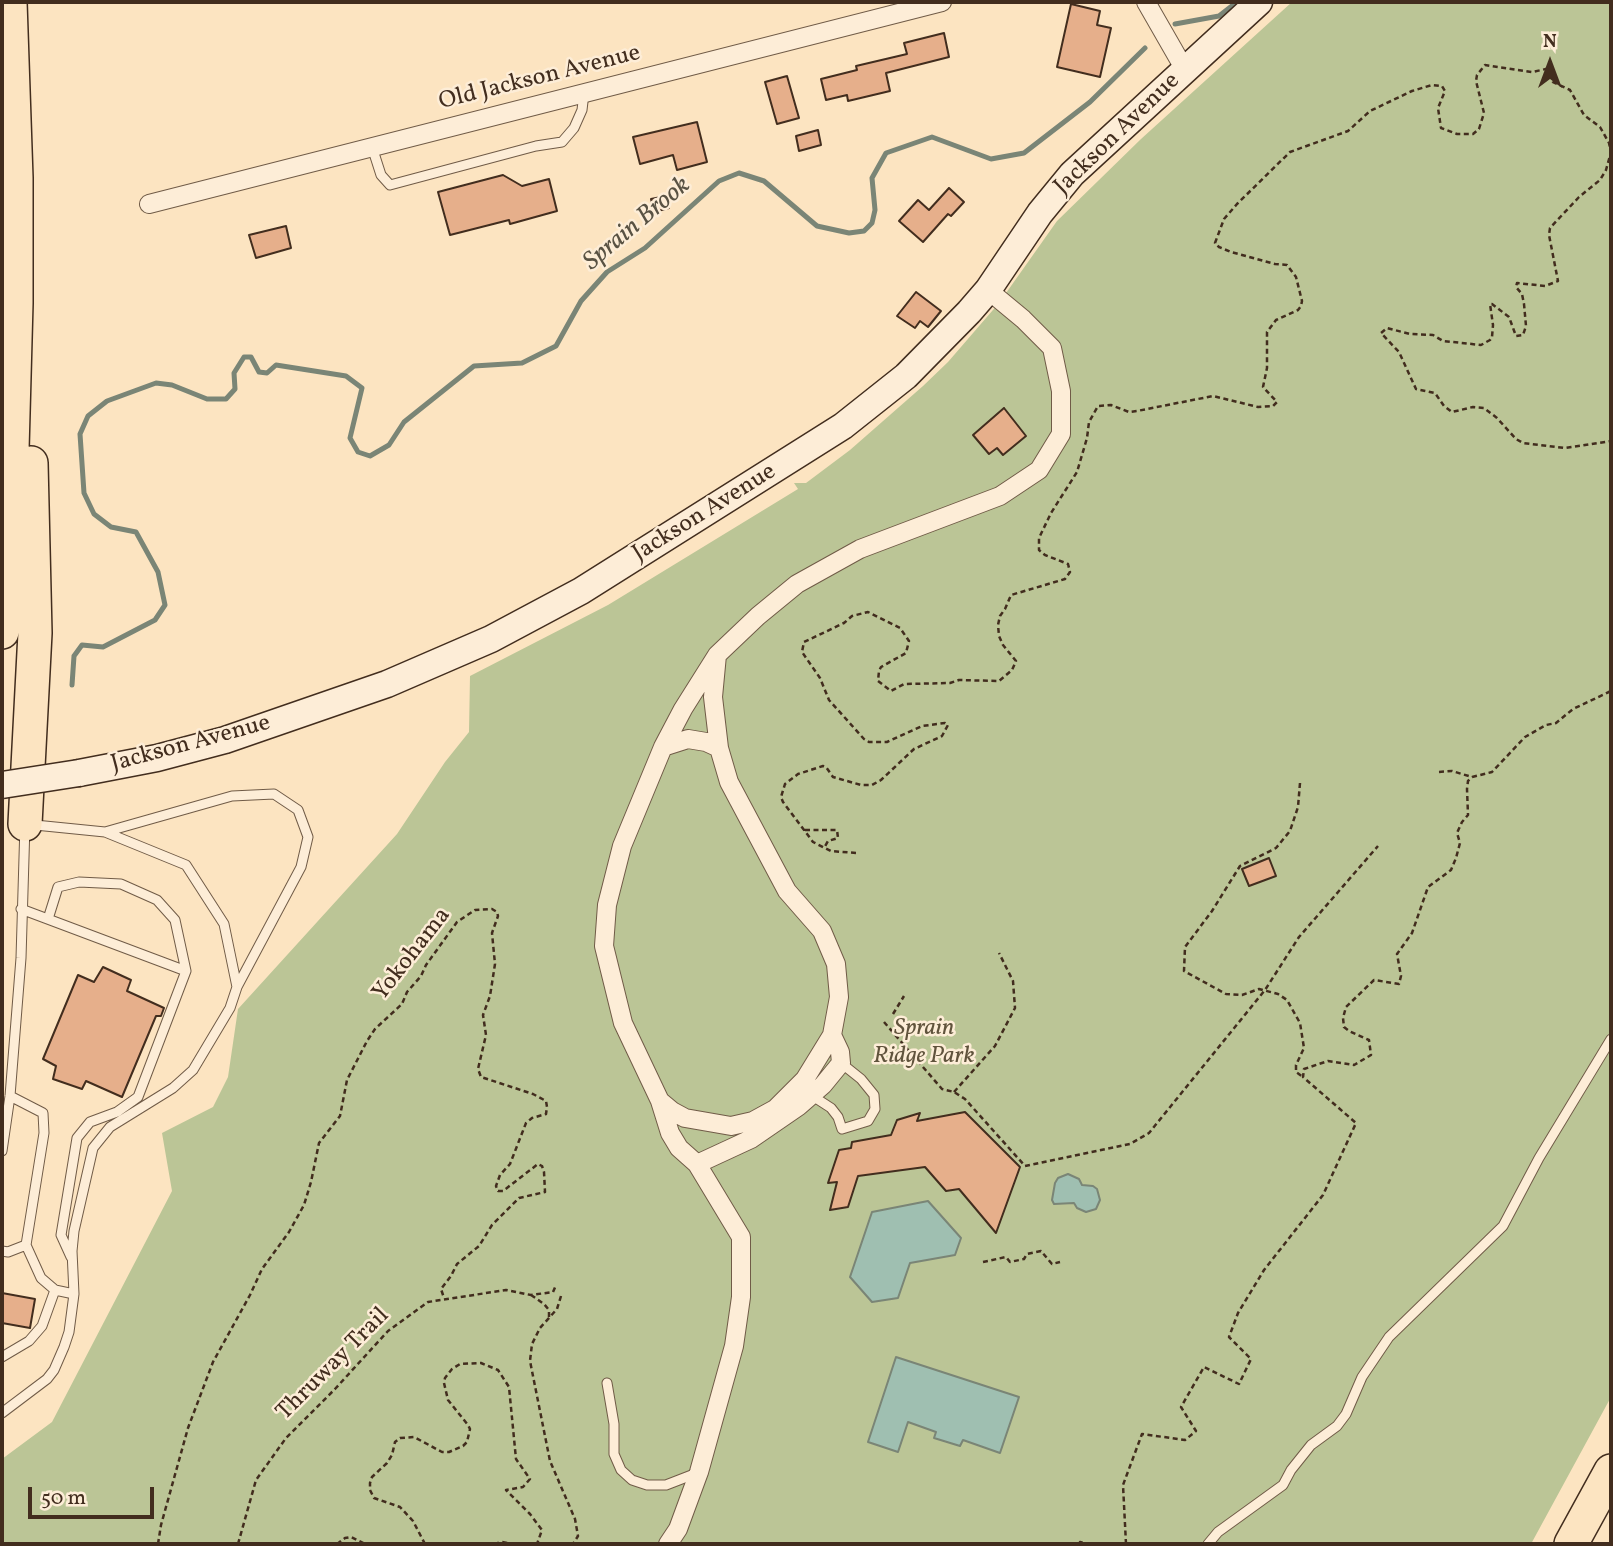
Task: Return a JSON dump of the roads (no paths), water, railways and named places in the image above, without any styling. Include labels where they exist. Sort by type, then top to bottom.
[{"type":"highway","points":[[2,632],[13,424],[16,239],[10,2]]},
{"type":"highway","points":[[16,239],[30,430],[34,560],[33,689],[26,824]]},
{"type":"highway","points":[[1571,1544],[1611,1471]]},
{"type":"main road","name":"Jackson Avenue","points":[[2,785],[157,758],[225,740],[387,684],[491,639],[581,591],[844,426],[906,376],[988,290],[1040,214],[1072,174],[1259,2]]},
{"type":"street","name":"Old Jackson Avenue","points":[[149,204],[942,2]]},
{"type":"street","points":[[1146,2],[1185,70]]},
{"type":"street","points":[[668,1544],[678,1529],[699,1472],[734,1346],[741,1297],[741,1237],[696,1164],[679,1148],[670,1133],[660,1101],[623,1023],[604,946],[607,905],[622,846],[663,747],[683,709],[717,655],[758,616],[807,578],[860,548],[1000,496],[1039,470],[1061,434],[1061,391],[1052,348],[1023,318],[988,290]]},
{"type":"street","points":[[660,1101],[671,1111],[701,1122],[731,1126],[753,1121],[775,1110],[805,1079],[832,1035],[839,997],[836,964],[822,931],[787,891],[729,782],[719,748],[713,697],[717,655]]},
{"type":"street","points":[[663,747],[688,739],[706,742],[719,748]]},
{"type":"street","points":[[696,1164],[751,1139],[823,1085],[841,1063],[840,1052],[832,1035]]},
{"type":"lane","points":[[372,147],[380,175],[390,185],[536,146],[562,142],[578,119],[584,93]]},
{"type":"lane","points":[[2,1413],[47,1379],[54,1370],[69,1332],[74,1294],[74,1231],[93,1147],[110,1127],[173,1088],[193,1070],[230,1008],[237,987],[301,867],[308,837],[298,810],[274,794],[232,796],[105,832]]},
{"type":"lane","points":[[2,1151],[10,1096],[26,824],[105,832],[186,865],[224,924],[237,987]]},
{"type":"lane","points":[[48,919],[58,887],[79,882],[121,884],[158,900],[175,920],[186,971],[138,1097],[117,1112],[90,1122],[77,1138],[61,1235],[73,1262]]},
{"type":"lane","points":[[21,909],[186,971]]},
{"type":"lane","points":[[1208,1544],[1218,1532],[1283,1485],[1311,1445],[1332,1433],[1346,1414],[1362,1377],[1389,1337],[1503,1226],[1539,1158],[1611,1039]]},
{"type":"lane","points":[[811,1095],[831,1108],[842,1129],[868,1121],[875,1109],[874,1095],[861,1079],[841,1063]]},
{"type":"lane","points":[[10,1096],[43,1113],[44,1133],[26,1245],[41,1278],[54,1290],[74,1294]]},
{"type":"lane","points":[[2,1251],[8,1252],[26,1245]]},
{"type":"lane","points":[[2,1357],[29,1341],[42,1326],[54,1290]]},
{"type":"lane","points":[[607,1383],[614,1424],[614,1454],[621,1470],[632,1480],[647,1485],[666,1485],[699,1472]]},
{"type":"waterway","name":"Sprain Brook","points":[[1175,24],[1219,16],[1237,2]]},
{"type":"waterway","name":"Sprain Brook","points":[[72,685],[74,656],[82,645],[103,647],[155,620],[165,605],[158,572],[136,532],[111,527],[94,514],[84,493],[80,434],[88,416],[107,401],[156,383],[172,385],[207,399],[226,399],[235,389],[234,373],[244,357],[251,357],[259,372],[267,373],[276,365],[346,376],[362,388],[350,438],[358,452],[370,456],[389,445],[404,422],[474,366],[522,363],[556,346],[581,301],[607,272],[645,248],[719,181],[739,173],[764,181],[817,226],[849,233],[864,231],[872,223],[875,210],[872,178],[886,153],[932,137],[991,159],[1024,153],[1090,102],[1145,48]]},
{"type":"park label","name":"Sprain Ridge Park","points":[[924,1044]]}]
